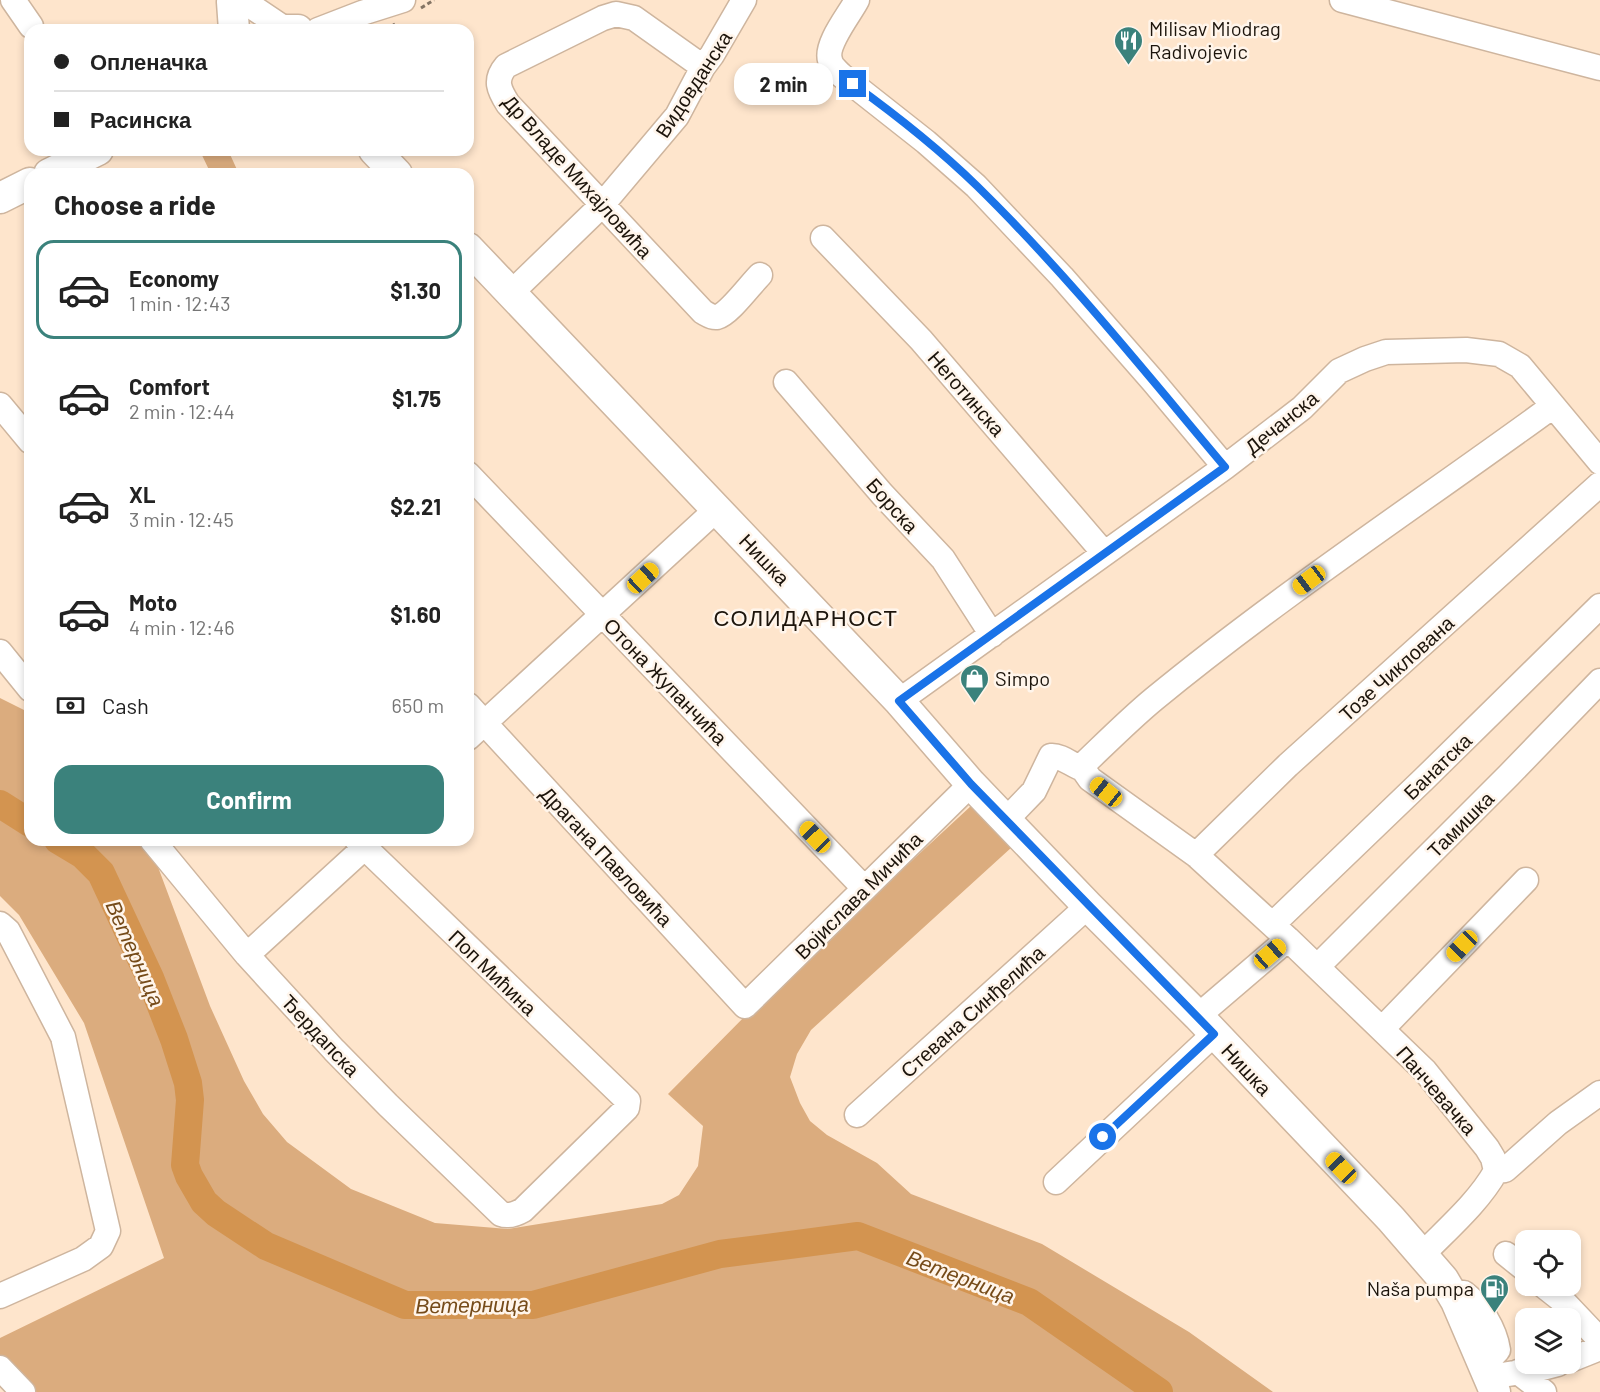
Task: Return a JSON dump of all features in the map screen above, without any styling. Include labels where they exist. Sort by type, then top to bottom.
[{"type":"main road","points":[[61,168],[86,156]]},
{"type":"main road","points":[[380,156],[391,168]]},
{"type":"main road","points":[[0,198],[24,186]]},
{"type":"main road","name":"Нишка","points":[[474,255],[899,701],[971,784],[1391,1219],[1443,1280],[1497,1377]]},
{"type":"street","points":[[13,0],[30,24]]},
{"type":"street","points":[[334,24],[403,0]]},
{"type":"street","points":[[377,24],[415,0]]},
{"type":"street","name":"Видовданска","points":[[510,294],[602,205],[677,116],[703,67],[744,0]]},
{"type":"street","points":[[858,0],[831,44],[829,58],[831,65],[918,135],[976,186],[1062,277],[1225,467]]},
{"type":"street","points":[[1342,0],[1600,68]]},
{"type":"street","points":[[235,8],[273,24]]},
{"type":"street","points":[[235,8],[244,24]]},
{"type":"street","name":"Др Владе Михајловића","points":[[703,67],[634,18],[616,14],[603,18],[506,66],[500,73],[498,87],[508,104],[703,312],[717,316],[727,311],[759,275]]},
{"type":"street","name":"Неготинска","points":[[823,238],[921,340],[1104,553]]},
{"type":"street","name":"Дечанска","points":[[899,701],[1225,467],[1302,408],[1339,371],[1365,358],[1386,352],[1466,350],[1499,354],[1520,366],[1600,462]]},
{"type":"street","name":"Борска","points":[[786,382],[882,494],[943,559],[992,635]]},
{"type":"street","points":[[0,405],[24,434]]},
{"type":"street","points":[[1083,769],[1088,761],[1152,700],[1220,647],[1327,567],[1553,406]]},
{"type":"street","name":"Отона Жупанчића","points":[[474,480],[864,888]]},
{"type":"street","name":"Тозе Чиклована","points":[[1196,855],[1288,765],[1600,484]]},
{"type":"street","points":[[474,721],[603,615],[717,509]]},
{"type":"street","name":"Банатска","points":[[1056,1182],[1206,1025],[1280,932],[1424,779],[1600,606]]},
{"type":"street","points":[[0,652],[24,682]]},
{"type":"street","name":"Тамишка","points":[[1318,966],[1509,776],[1600,681]]},
{"type":"street","name":"Драгана Павловића","points":[[474,723],[745,1006]]},
{"type":"street","name":"Панчевачка","points":[[1006,820],[1034,791],[1051,756],[1056,755],[1072,766],[1083,769],[1090,779],[1106,792],[1196,855],[1318,966],[1439,1087],[1487,1148],[1493,1158],[1496,1171]]},
{"type":"street","name":"Војислава Мичића","points":[[745,1006],[971,784]]},
{"type":"street","name":"Ђердапска","points":[[157,846],[247,955],[388,1105],[505,1216]]},
{"type":"street","points":[[247,955],[356,846]]},
{"type":"street","name":"Поп Мићина","points":[[364,846],[627,1101],[628,1105],[619,1117],[523,1210],[505,1216]]},
{"type":"street","points":[[1382,1029],[1526,880]]},
{"type":"street","name":"Стевана Синђелића","points":[[856,1115],[1088,906]]},
{"type":"street","points":[[0,924],[8,932],[63,1037],[108,1231],[101,1246],[83,1259],[0,1296]]},
{"type":"street","points":[[1422,1255],[1473,1202],[1496,1171],[1502,1171],[1512,1164],[1558,1123],[1600,1093]]},
{"type":"street","points":[[1506,1254],[1515,1261]]},
{"type":"street","points":[[1557,1296],[1600,1340]]},
{"type":"street","points":[[1581,1356],[1600,1348]]},
{"type":"street","points":[[0,1368],[23,1392]]},
{"type":"street","points":[[1497,1377],[1515,1373]]},
{"type":"street","points":[[1497,1377],[1544,1392]]},
{"type":"shaded area","points":[[202,156],[231,156],[236,168],[208,168]]},
{"type":"shaded area","points":[[0,698],[24,710],[24,846],[141,846],[158,867],[210,1006],[244,1081],[263,1114],[287,1142],[351,1189],[435,1223],[508,1229],[662,1204],[679,1195],[698,1166],[703,1126],[668,1094],[754,1007],[972,805],[1012,847],[811,1030],[797,1054],[790,1077],[800,1103],[810,1121],[827,1135],[877,1163],[911,1194],[1042,1244],[1189,1332],[1273,1392],[23,1392],[0,1368],[0,1338],[164,1258],[84,1023],[19,915],[0,896]]},
{"type":"waterway","name":"Ветерница","points":[[0,804],[24,819]]},
{"type":"waterway","name":"Ветерница","points":[[68,846],[83,855],[101,873],[150,978],[174,1039],[188,1083],[190,1100],[185,1165],[189,1176],[204,1202],[216,1213],[266,1246],[405,1305],[533,1305],[720,1254],[858,1236],[1029,1302],[1159,1392]]},
{"type":"place","name":"Milisav Miodrag Radivojevic","points":[[1128,66]]},
{"type":"place","name":"Simpo","points":[[974,704]]},
{"type":"place","name":"Naša pumpa","points":[[1495,1314]]},
{"type":"district","name":"СОЛИДАРНОСТ","points":[[806,617]]},
{"type":"route","points":[[853,84],[926,142],[976,186],[1062,277],[1225,467],[899,701],[971,784],[1214,1034],[1103,1137]]}]
